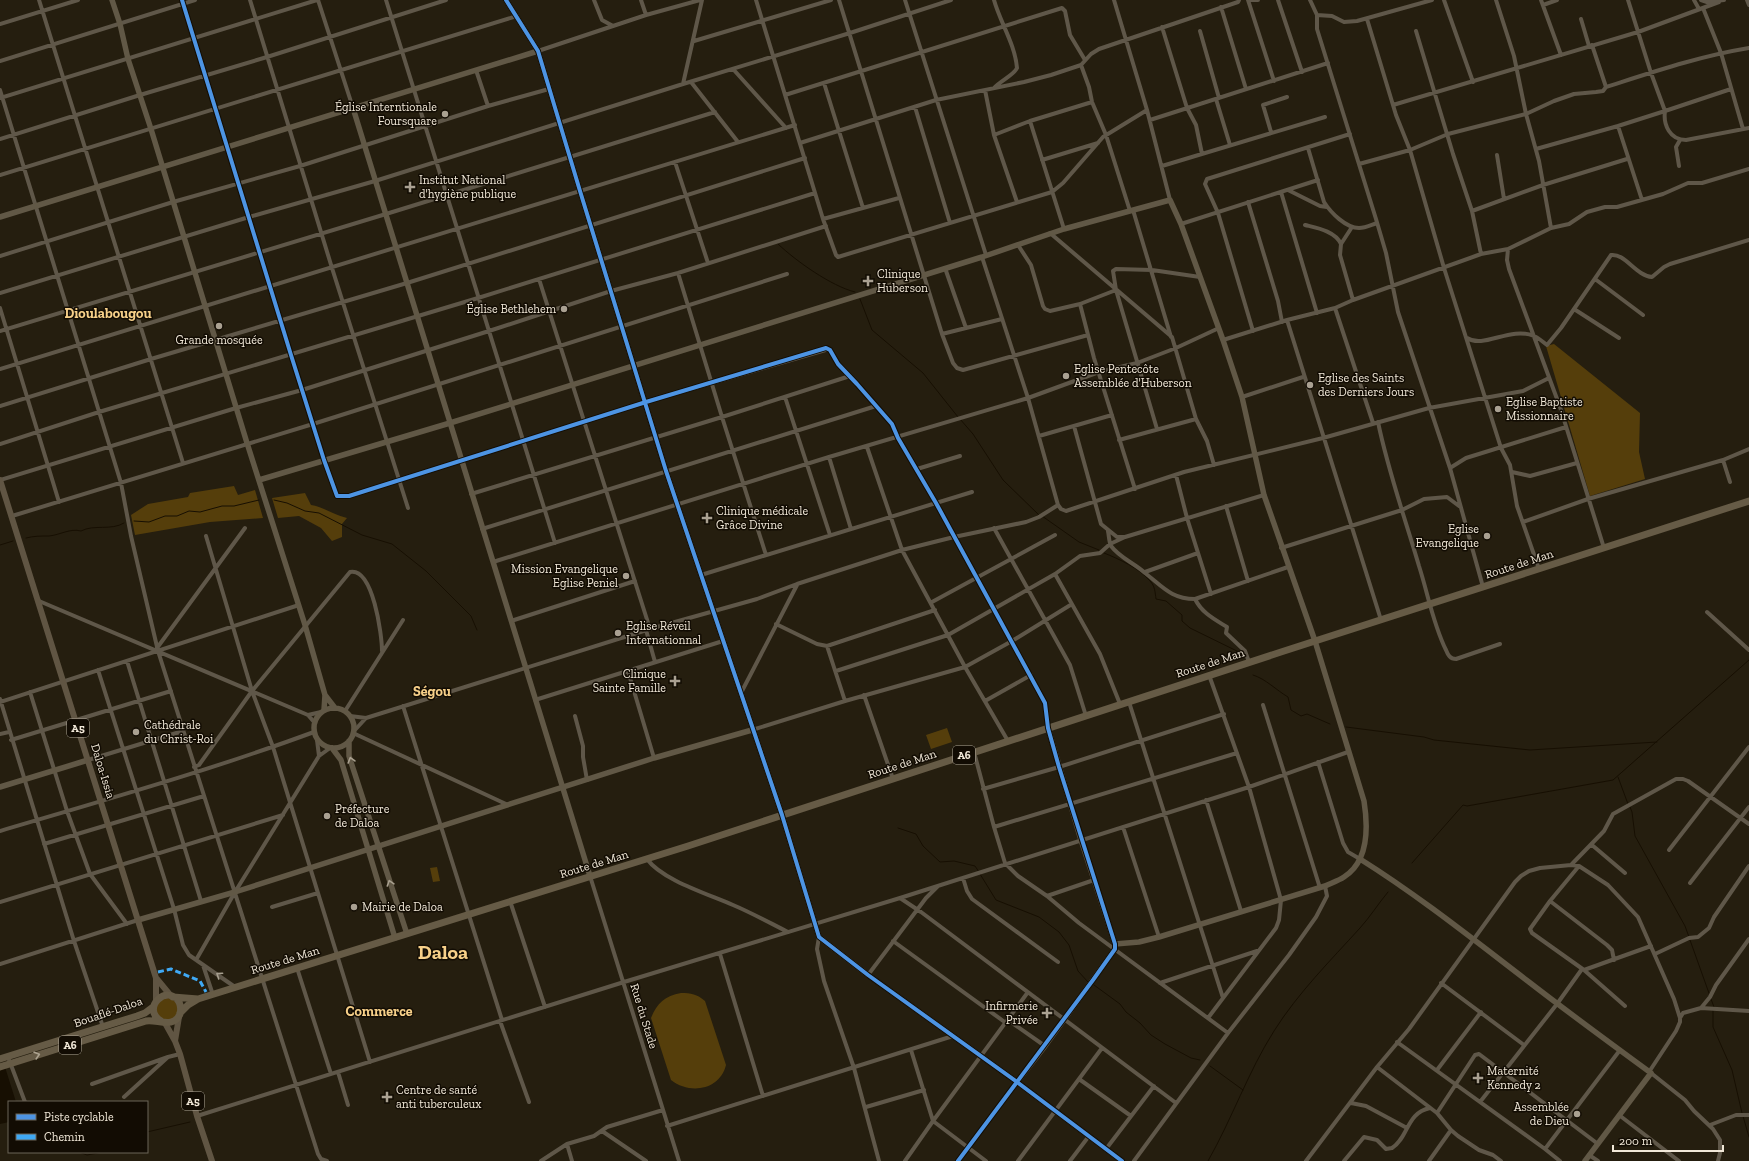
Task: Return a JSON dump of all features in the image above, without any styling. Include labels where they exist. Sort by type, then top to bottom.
[{"type":"highway","name":"Route de Man","points":[[198,999],[212,993],[235,988],[647,859],[1208,675],[1749,501]]},
{"type":"highway","points":[[164,996],[172,996],[180,1005],[180,1015],[172,1022],[163,1022],[155,1015],[155,1004],[164,996]]},
{"type":"highway","name":"A6","points":[[172,996],[198,999]]},
{"type":"highway","name":"A6","points":[[180,1015],[188,1005],[198,999]]},
{"type":"highway","name":"Bouaflé-Daloa","points":[[0,1067],[10,1060],[103,1026],[145,1013],[155,1004]]},
{"type":"highway","name":"Bouaflé-Daloa","points":[[0,1059],[10,1060],[146,1021],[163,1022]]},
{"type":"main road","name":"Daloa-Issia","points":[[0,480],[64,680],[156,978]]},
{"type":"main road","name":"A5","points":[[156,978],[172,996]]},
{"type":"main road","name":"A5","points":[[155,1004],[156,978]]},
{"type":"main road","name":"A5","points":[[176,1041],[180,1015]]},
{"type":"main road","name":"A5","points":[[163,1022],[176,1041],[197,1116],[212,1161]]},
{"type":"street","points":[[40,0],[183,463]]},
{"type":"street","points":[[0,24],[78,0]]},
{"type":"street","points":[[112,0],[120,24],[128,59],[151,128],[204,305],[305,625],[325,695],[335,708]]},
{"type":"street","points":[[0,61],[120,24],[182,2],[195,0]]},
{"type":"street","points":[[250,0],[300,166],[312,199],[321,233],[408,508]]},
{"type":"street","points":[[1,98],[317,0],[353,108],[590,876]]},
{"type":"street","points":[[386,0],[456,229],[524,440],[554,543]]},
{"type":"street","points":[[0,139],[205,75],[268,57],[446,0]]},
{"type":"street","points":[[506,0],[538,51],[569,157],[657,437],[666,471],[752,730],[782,815],[819,937],[817,949],[824,981],[866,1107],[879,1161]]},
{"type":"street","points":[[594,0],[602,20],[613,26]]},
{"type":"street","points":[[642,0],[646,15]]},
{"type":"street","points":[[0,217],[414,90],[646,15],[701,0],[694,42],[684,84]]},
{"type":"street","points":[[756,0],[823,219],[836,256],[838,257],[1052,192],[1063,183],[1106,135],[1147,110]]},
{"type":"street","points":[[694,42],[831,0]]},
{"type":"street","points":[[840,0],[899,198],[942,334],[953,363],[957,368],[963,370],[1088,335]]},
{"type":"street","points":[[905,0],[920,51],[974,216],[1002,320],[1028,398],[1058,505],[1061,509],[1066,511],[1176,475],[1323,438],[1429,408],[1524,391],[1549,378]]},
{"type":"street","points":[[0,292],[249,217],[375,181],[952,0]]},
{"type":"street","points":[[993,88],[1003,79],[1016,71],[1017,68],[1005,26],[998,15],[994,0]]},
{"type":"street","points":[[958,1161],[1045,1046],[1115,947],[1159,937],[1322,887],[1345,876],[1360,859],[1364,845],[1366,816],[1364,801],[1315,641],[1281,548],[1264,495],[1254,456],[1242,397],[1219,328],[1181,224],[1170,200],[1150,120],[1114,0]]},
{"type":"street","points":[[800,143],[936,100],[1024,82],[1081,65],[1084,60],[1099,49],[1239,0]]},
{"type":"street","points":[[1248,0],[1274,81]]},
{"type":"street","points":[[1252,0],[1258,0]]},
{"type":"street","points":[[1278,0],[1302,72]]},
{"type":"street","points":[[1310,0],[1317,15],[1317,29],[1386,253],[1398,312],[1450,468],[1459,506],[1483,587]]},
{"type":"street","points":[[1317,15],[1332,16],[1344,22],[1367,19],[1432,0]]},
{"type":"street","points":[[1444,0],[1472,82]]},
{"type":"street","points":[[1496,0],[1514,56],[1526,114],[1536,149],[1551,228]]},
{"type":"street","points":[[1541,0],[1561,55]]},
{"type":"street","points":[[1543,5],[1557,0]]},
{"type":"street","points":[[1628,0],[1651,73],[1665,111],[1664,120],[1666,127],[1674,138],[1686,140],[1749,128]]},
{"type":"street","points":[[1694,0],[1701,8],[1721,53],[1743,129]]},
{"type":"street","points":[[1701,0],[1707,2],[1719,2]]},
{"type":"street","points":[[1393,105],[1638,32],[1724,0]]},
{"type":"street","points":[[1747,0],[1749,5]]},
{"type":"street","points":[[182,2],[280,320],[324,460],[337,496],[349,496],[646,402],[711,384],[826,348],[830,350],[838,364],[892,424],[898,438],[936,503],[1047,706],[1048,728],[1059,767],[1115,947]]},
{"type":"street","points":[[1221,7],[1246,89]]},
{"type":"street","points":[[785,95],[920,51],[1056,9],[1064,8],[1070,35],[1084,60]]},
{"type":"street","points":[[0,175],[86,150],[151,128],[517,16]]},
{"type":"street","points":[[1367,19],[1393,105],[1410,150],[1444,268],[1501,448],[1510,465],[1517,506],[1524,522],[1539,569]]},
{"type":"street","points":[[1581,19],[1606,87]]},
{"type":"street","points":[[1162,27],[1187,108],[1196,125],[1202,154]]},
{"type":"street","points":[[1200,31],[1230,145]]},
{"type":"street","points":[[1416,31],[1453,154],[1472,211],[1482,254]]},
{"type":"street","points":[[1359,164],[1410,150],[1448,134],[1526,114],[1554,101],[1574,94],[1603,91],[1606,87],[1651,73],[1721,53],[1749,48]]},
{"type":"street","points":[[1150,120],[1328,64]]},
{"type":"street","points":[[1081,65],[1089,87],[1092,102],[1106,135],[1152,270],[1196,419],[1207,442],[1214,465]]},
{"type":"street","points":[[733,69],[786,128]]},
{"type":"street","points":[[476,70],[488,106]]},
{"type":"street","points":[[691,82],[738,142]]},
{"type":"street","points":[[824,83],[863,208]]},
{"type":"street","points":[[0,256],[173,202],[300,166],[488,106],[549,89]]},
{"type":"street","points":[[1536,149],[1618,126],[1731,89]]},
{"type":"street","points":[[0,90],[1,98],[14,135],[121,483],[131,536],[158,650],[170,691],[319,1157],[327,1161]]},
{"type":"street","points":[[986,90],[994,135],[1017,202]]},
{"type":"street","points":[[1271,132],[1263,105],[1287,96]]},
{"type":"street","points":[[994,135],[1030,121],[1092,102]]},
{"type":"street","points":[[915,107],[950,223]]},
{"type":"street","points":[[0,331],[194,271],[446,196],[715,112]]},
{"type":"street","points":[[1162,166],[1325,117]]},
{"type":"street","points":[[1030,121],[1064,229]]},
{"type":"street","points":[[0,369],[204,305],[332,268],[795,125]]},
{"type":"street","points":[[1618,126],[1627,159],[1642,200]]},
{"type":"street","points":[[1253,331],[1218,213],[1205,184],[1207,179],[1350,134]]},
{"type":"street","points":[[1679,166],[1676,147],[1680,140]]},
{"type":"street","points":[[1042,160],[1098,143]]},
{"type":"street","points":[[1308,148],[1324,202],[1337,217],[1352,227],[1365,228],[1377,222]]},
{"type":"street","points":[[1497,155],[1504,199]]},
{"type":"street","points":[[0,406],[280,320],[407,283],[805,158]]},
{"type":"street","points":[[1472,211],[1543,185],[1627,159]]},
{"type":"street","points":[[675,162],[708,263]]},
{"type":"street","points":[[1223,340],[1287,320],[1335,308],[1353,300],[1482,254],[1508,249],[1551,228],[1569,224],[1587,212],[1605,207],[1617,207],[1663,194],[1688,183],[1702,183],[1749,169]]},
{"type":"street","points":[[1181,224],[1318,180]]},
{"type":"street","points":[[1288,190],[1320,206],[1327,206]]},
{"type":"street","points":[[0,444],[99,412],[417,317],[815,192]]},
{"type":"street","points":[[1280,192],[1317,313]]},
{"type":"street","points":[[823,219],[899,198]]},
{"type":"street","points":[[259,480],[634,366],[858,294],[984,256],[1050,233],[1170,200]]},
{"type":"street","points":[[1248,202],[1278,301],[1282,322]]},
{"type":"street","points":[[1305,225],[1320,228],[1338,239],[1341,244]]},
{"type":"street","points":[[0,480],[236,408],[302,390],[611,291],[678,273],[826,226]]},
{"type":"street","points":[[1352,227],[1341,244],[1340,258],[1353,300]]},
{"type":"street","points":[[1050,233],[1172,337]]},
{"type":"street","points":[[1467,338],[1475,342],[1513,333],[1535,336],[1547,345],[1595,279],[1608,257],[1613,255],[1620,257],[1643,274],[1652,277],[1670,264],[1749,240]]},
{"type":"street","points":[[1018,245],[1032,265],[1042,306],[1045,309],[1050,311],[1080,304],[1116,290]]},
{"type":"street","points":[[1508,249],[1507,260],[1509,269],[1535,336],[1566,427],[1604,548]]},
{"type":"street","points":[[945,268],[966,328]]},
{"type":"street","points":[[1157,429],[1116,290],[1114,269],[1152,270],[1200,277]]},
{"type":"street","points":[[678,273],[711,384],[766,555]]},
{"type":"street","points":[[12,516],[313,424],[374,403],[788,274]]},
{"type":"street","points":[[539,279],[635,581],[655,662]]},
{"type":"street","points":[[1595,279],[1643,315]]},
{"type":"street","points":[[1080,304],[1119,440],[1135,489]]},
{"type":"street","points":[[0,308],[59,502]]},
{"type":"street","points":[[1335,308],[1373,423]]},
{"type":"street","points":[[1574,308],[1619,338]]},
{"type":"street","points":[[942,334],[1002,320]]},
{"type":"street","points":[[1287,320],[1303,377],[1381,620]]},
{"type":"street","points":[[493,562],[829,457],[898,438],[944,422],[1028,398],[1099,372],[1138,363],[1176,348],[1219,328]]},
{"type":"street","points":[[471,494],[850,376]]},
{"type":"street","points":[[1242,397],[1303,377]]},
{"type":"street","points":[[785,397],[830,535]]},
{"type":"street","points":[[482,529],[666,471],[733,452],[876,406]]},
{"type":"street","points":[[1039,436],[1112,415]]},
{"type":"street","points":[[1119,440],[1196,419]]},
{"type":"street","points":[[1378,422],[1385,456],[1440,637],[1446,651],[1453,659],[1500,644]]},
{"type":"street","points":[[1074,426],[1101,524],[1117,537],[1125,537]]},
{"type":"street","points":[[1450,468],[1466,458],[1566,427]]},
{"type":"street","points":[[866,447],[902,550],[932,602],[965,667],[1008,741]]},
{"type":"street","points":[[1524,522],[1588,499],[1723,460],[1749,449]]},
{"type":"street","points":[[917,469],[960,456]]},
{"type":"street","points":[[829,457],[851,529]]},
{"type":"street","points":[[1723,460],[1730,482]]},
{"type":"street","points":[[1512,472],[1530,476],[1577,463]]},
{"type":"street","points":[[1176,475],[1187,518],[1211,594]]},
{"type":"street","points":[[701,575],[972,492]]},
{"type":"street","points":[[836,671],[948,635],[1055,574],[1080,556],[1100,553],[1110,544],[1125,537],[1264,495]]},
{"type":"street","points":[[1281,548],[1402,510],[1424,499],[1440,497],[1452,499],[1459,506]]},
{"type":"street","points":[[350,716],[366,718],[648,629],[757,600],[797,584],[902,550],[954,537],[1026,522],[1039,517],[1058,505]]},
{"type":"street","points":[[1226,506],[1248,581]]},
{"type":"street","points":[[158,650],[245,528]]},
{"type":"street","points":[[994,528],[1070,665],[1086,716]]},
{"type":"street","points":[[1108,531],[1110,544],[1120,555],[1145,572],[1157,584],[1179,598],[1195,599],[1288,567]]},
{"type":"street","points":[[932,602],[977,579],[1055,535]]},
{"type":"street","points":[[206,536],[234,626],[252,691],[273,747],[370,1062]]},
{"type":"street","points":[[1145,572],[1198,554]]},
{"type":"street","points":[[195,769],[252,691],[305,625],[347,574],[354,571],[366,579],[369,586],[380,627],[382,651]]},
{"type":"street","points":[[1055,574],[1100,654],[1120,704]]},
{"type":"street","points":[[511,621],[635,581]]},
{"type":"street","points":[[740,693],[797,584]]},
{"type":"street","points":[[1195,599],[1199,607],[1208,616],[1227,627],[1226,634],[1245,651],[1249,662]]},
{"type":"street","points":[[39,601],[158,650],[308,715],[314,722]]},
{"type":"street","points":[[0,964],[138,920],[235,892],[440,827],[506,804],[654,758],[752,730],[864,695],[965,667],[1012,641],[1072,604]]},
{"type":"street","points":[[103,1026],[74,941],[0,701],[298,605]]},
{"type":"street","points":[[776,624],[817,644],[827,646],[936,610]]},
{"type":"street","points":[[1707,612],[1749,650]]},
{"type":"street","points":[[344,711],[403,620]]},
{"type":"street","points":[[535,700],[723,641]]},
{"type":"street","points":[[827,646],[845,701]]},
{"type":"street","points":[[127,661],[201,901]]},
{"type":"street","points":[[98,670],[155,854],[174,909],[183,945],[189,955],[235,988]]},
{"type":"street","points":[[628,671],[654,758]]},
{"type":"street","points":[[985,701],[1031,675]]},
{"type":"street","points":[[1208,675],[1224,714],[1249,787],[1281,900],[1279,920],[1276,928],[1208,1018]]},
{"type":"street","points":[[11,740],[170,691]]},
{"type":"street","points":[[30,692],[67,811],[90,874],[127,924]]},
{"type":"street","points":[[319,756],[317,740],[314,732],[314,722],[323,711],[325,695]]},
{"type":"street","points":[[864,695],[893,779]]},
{"type":"street","points":[[1129,702],[1223,998]]},
{"type":"street","points":[[1134,1161],[1228,1033],[1289,955],[1316,917],[1327,896],[1322,887],[1263,705]]},
{"type":"street","points":[[403,706],[420,765],[470,914],[501,1021],[529,1102]]},
{"type":"street","points":[[308,715],[335,708],[344,711],[350,716],[353,723],[354,732]]},
{"type":"street","points":[[983,789],[1059,767],[1224,714]]},
{"type":"street","points":[[575,716],[583,746],[583,757],[587,780]]},
{"type":"street","points":[[317,740],[323,745],[331,748],[338,748],[349,741],[354,732],[366,718]]},
{"type":"street","points":[[0,787],[183,731]]},
{"type":"street","points":[[0,734],[9,732]]},
{"type":"street","points":[[0,831],[136,790],[195,769],[273,747],[314,732]]},
{"type":"street","points":[[354,732],[420,765],[506,804]]},
{"type":"street","points":[[349,741],[349,756],[407,934]]},
{"type":"street","points":[[1669,850],[1749,747]]},
{"type":"street","points":[[196,960],[235,892],[319,756],[331,748]]},
{"type":"street","points":[[331,748],[340,760],[395,938]]},
{"type":"street","points":[[974,752],[1005,864],[1018,876],[1047,896],[1069,915],[1115,947],[1160,983],[1228,1033]]},
{"type":"street","points":[[197,1116],[624,982],[900,898],[1249,787],[1348,752]]},
{"type":"street","points":[[994,827],[1237,753]]},
{"type":"street","points":[[1318,762],[1342,843],[1348,852],[1379,871],[1473,939],[1557,1004],[1686,1100],[1694,1111],[1710,1125],[1720,1140],[1720,1153],[1718,1161]]},
{"type":"street","points":[[1571,865],[1604,832],[1613,814],[1676,779],[1683,779],[1749,824]]},
{"type":"street","points":[[44,844],[204,796]]},
{"type":"street","points":[[1206,800],[1241,911]]},
{"type":"street","points":[[1690,883],[1749,807]]},
{"type":"street","points":[[0,902],[283,815]]},
{"type":"street","points":[[1123,827],[1159,937]]},
{"type":"street","points":[[1592,845],[1625,873]]},
{"type":"street","points":[[647,859],[653,867],[669,877],[736,906],[788,932]]},
{"type":"street","points":[[1306,1161],[1521,876],[1529,871],[1540,868],[1571,865],[1579,866],[1608,885],[1632,909],[1643,925],[1674,999],[1680,1018]]},
{"type":"street","points":[[1579,866],[1550,901],[1530,929],[1532,933],[1583,970],[1625,1006]]},
{"type":"street","points":[[1655,954],[1689,938],[1698,937],[1709,928],[1714,917],[1749,866]]},
{"type":"street","name":"Rue du Stade","points":[[590,876],[679,1161]]},
{"type":"street","points":[[963,878],[967,891],[972,899],[1058,962]]},
{"type":"street","points":[[1047,896],[1094,880]]},
{"type":"street","points":[[868,975],[926,898],[939,885]]},
{"type":"street","points":[[272,907],[318,893]]},
{"type":"street","points":[[900,898],[1176,1103]]},
{"type":"street","points":[[510,901],[545,1007]]},
{"type":"street","points":[[1550,901],[1607,945],[1612,950],[1614,960]]},
{"type":"street","points":[[819,937],[868,975],[1017,1082],[1122,1161]]},
{"type":"street","points":[[1701,1008],[1749,939]]},
{"type":"street","points":[[893,941],[1007,1022],[1045,1046]]},
{"type":"street","points":[[1480,1102],[1583,970],[1651,946]]},
{"type":"street","points":[[1160,983],[1258,950]]},
{"type":"street","points":[[720,954],[763,1096]]},
{"type":"street","points":[[202,964],[212,993]]},
{"type":"street","points":[[297,968],[331,1074]]},
{"type":"street","points":[[1441,982],[1524,1045]]},
{"type":"street","points":[[905,1161],[1028,992]]},
{"type":"street","points":[[1585,1161],[1650,1072],[1676,1031],[1683,1013],[1701,1008],[1749,1011]]},
{"type":"street","points":[[1437,1070],[1480,1012]]},
{"type":"street","points":[[667,1126],[953,1036]]},
{"type":"street","points":[[1397,1042],[1560,1161]]},
{"type":"street","points":[[1018,1161],[1102,1048]]},
{"type":"street","points":[[911,1050],[933,1121],[986,1161]]},
{"type":"street","points":[[1545,1149],[1620,1050]]},
{"type":"street","points":[[92,1084],[180,1054]]},
{"type":"street","points":[[1437,1113],[1477,1054],[1598,1144]]},
{"type":"street","points":[[124,1097],[168,1057]]},
{"type":"street","points":[[10,1060],[25,1101]]},
{"type":"street","points":[[1377,1067],[1437,1113],[1451,1130],[1479,1150],[1493,1155],[1501,1161]]},
{"type":"street","points":[[338,1072],[348,1105]]},
{"type":"street","points":[[1079,1079],[1131,1116]]},
{"type":"street","points":[[1106,1149],[1154,1086]]},
{"type":"street","points":[[866,1107],[924,1090]]},
{"type":"street","points":[[1351,1103],[1366,1106],[1407,1128]]},
{"type":"street","points":[[1344,1161],[1364,1137],[1377,1140],[1384,1148],[1389,1149],[1394,1147],[1419,1111],[1430,1108]]},
{"type":"street","points":[[541,1161],[566,1144],[594,1136],[616,1123],[663,1110]]},
{"type":"street","points":[[1619,1115],[1679,1161]]},
{"type":"street","points":[[1710,1125],[1736,1115],[1749,1115]]},
{"type":"street","points":[[1429,1161],[1451,1130]]},
{"type":"street","points":[[602,1131],[646,1161]]},
{"type":"street","points":[[1070,1161],[1089,1136]]},
{"type":"street","points":[[566,1144],[572,1161]]},
{"type":"street","points":[[1493,1155],[1493,1161]]},
{"type":"street","points":[[1589,1155],[1598,1161]]},
{"type":"shaded area","points":[[1554,344],[1640,413],[1639,452],[1645,479],[1590,496],[1546,346]]},
{"type":"shaded area","points":[[234,486],[238,495],[255,490],[263,518],[210,522],[135,535],[131,515],[148,504],[188,497],[190,493]]},
{"type":"shaded area","points":[[305,493],[311,505],[347,518],[342,524],[342,537],[332,541],[321,528],[299,516],[278,518],[272,498]]},
{"type":"shaded area","points":[[947,728],[952,742],[931,749],[926,735]]},
{"type":"shaded area","points":[[437,867],[440,881],[433,882],[430,868]]},
{"type":"shaded area","points":[[681,993],[694,994],[705,1001],[726,1065],[718,1080],[703,1088],[687,1088],[671,1080],[651,1018],[656,1008],[662,1001],[670,996]]},
{"type":"shaded area","points":[[167,998],[175,1001],[178,1009],[175,1017],[167,1020],[159,1017],[156,1009],[159,1001]]},
{"type":"shaded area","points":[[5,1067],[16,1101],[8,1101],[8,1122],[0,1124],[0,1068]]},
{"type":"waterway","points":[[778,244],[794,258],[825,279],[855,292]]},
{"type":"waterway","points":[[860,299],[872,330],[923,373],[958,417]]},
{"type":"waterway","points":[[960,419],[973,434],[1003,480],[1039,515]]},
{"type":"waterway","points":[[134,521],[149,522],[165,516],[177,516],[189,511],[200,512],[222,506],[234,506],[259,500]]},
{"type":"waterway","points":[[274,500],[287,503],[305,511],[319,513],[362,535],[392,544],[426,571],[471,616],[477,630]]},
{"type":"waterway","points":[[1042,516],[1079,542],[1099,550]]},
{"type":"waterway","points":[[26,538],[34,536],[49,536],[91,528],[114,527],[124,523]]},
{"type":"waterway","points":[[0,545],[13,541]]},
{"type":"waterway","points":[[1104,553],[1128,564],[1145,576],[1153,585],[1156,599],[1166,601],[1182,615],[1182,621],[1190,628],[1241,653]]},
{"type":"waterway","points":[[1412,863],[1463,805],[1467,806],[1613,780],[1749,660]]},
{"type":"waterway","points":[[1253,675],[1267,682],[1288,697],[1291,710],[1301,716],[1307,714],[1330,724]]},
{"type":"waterway","points":[[1346,727],[1424,737],[1434,740],[1530,750],[1657,742]]},
{"type":"waterway","points":[[1618,777],[1628,804]]},
{"type":"waterway","points":[[1630,807],[1635,836],[1685,926],[1689,937]]},
{"type":"waterway","points":[[898,828],[916,834],[923,846],[940,862],[954,861],[975,866],[979,872]]},
{"type":"waterway","points":[[980,874],[996,900],[1039,917],[1059,932],[1069,945],[1078,971],[1088,982]]},
{"type":"waterway","points":[[1208,1161],[1256,1063],[1283,1017],[1315,978],[1364,924],[1388,892]]},
{"type":"waterway","points":[[1690,940],[1710,996]]},
{"type":"waterway","points":[[1094,985],[1120,1004],[1126,1012],[1140,1023],[1151,1035],[1191,1058],[1200,1060]]},
{"type":"waterway","points":[[1711,999],[1714,1007]]},
{"type":"waterway","points":[[1713,1010],[1713,1027],[1732,1070],[1742,1113]]},
{"type":"waterway","points":[[1210,1066],[1243,1090]]},
{"type":"waterway","points":[[1743,1116],[1749,1137]]},
{"type":"waterway","points":[[148,1132],[190,1122]]},
{"type":"waterway","points":[[82,1153],[87,1155],[98,1153]]},
{"type":"marked path","points":[[158,972],[171,969],[200,981],[206,992]]},
{"type":"cycle path","points":[[182,0],[291,355],[337,496],[349,496],[646,402],[826,348],[830,350],[838,364],[892,424],[898,438],[936,503],[1045,703],[1048,728],[1059,767],[1115,944],[1115,949],[1093,980],[958,1161]]},
{"type":"cycle path","points":[[506,0],[538,51],[666,471],[782,815],[819,937],[868,975],[1017,1082],[1122,1161]]},
{"type":"place","name":"Église Interntionale Foursquare","points":[[445,114]]},
{"type":"place","name":"Institut National d'hygiène publique","points":[[410,187]]},
{"type":"place","name":"Clinique Huberson","points":[[868,281]]},
{"type":"place","name":"Église Bethlehem","points":[[564,309]]},
{"type":"place","name":"Grande mosquée","points":[[219,326]]},
{"type":"place","name":"Eglise Pentecôte Assemblée d'Huberson","points":[[1066,376]]},
{"type":"place","name":"Eglise des Saints des Derniers Jours","points":[[1310,385]]},
{"type":"place","name":"Eglise Baptiste Missionnaire","points":[[1498,409]]},
{"type":"place","name":"Clinique médicale Grâce Divine","points":[[707,518]]},
{"type":"place","name":"Eglise Evangelique","points":[[1487,536]]},
{"type":"place","name":"Mission Evangelique Eglise Peniel","points":[[626,576]]},
{"type":"place","name":"Eglise Réveil Internationnal","points":[[618,633]]},
{"type":"place","name":"Clinique Sainte Famille","points":[[675,681]]},
{"type":"place","name":"Cathédrale du Christ-Roi","points":[[136,732]]},
{"type":"place","name":"Préfecture de Daloa","points":[[327,816]]},
{"type":"place","name":"Mairie de Daloa","points":[[354,907]]},
{"type":"place","name":"Infirmerie Privée","points":[[1047,1013]]},
{"type":"place","name":"Maternité Kennedy 2","points":[[1478,1078]]},
{"type":"place","name":"Centre de santé anti tuberculeux","points":[[387,1097]]},
{"type":"place","name":"Assemblée de Dieu","points":[[1577,1114]]},
{"type":"district","name":"Dioulabougou","points":[[108,313]]},
{"type":"district","name":"Ségou","points":[[432,691]]},
{"type":"district","name":"Daloa","points":[[443,952]]},
{"type":"district","name":"Commerce","points":[[379,1011]]}]
